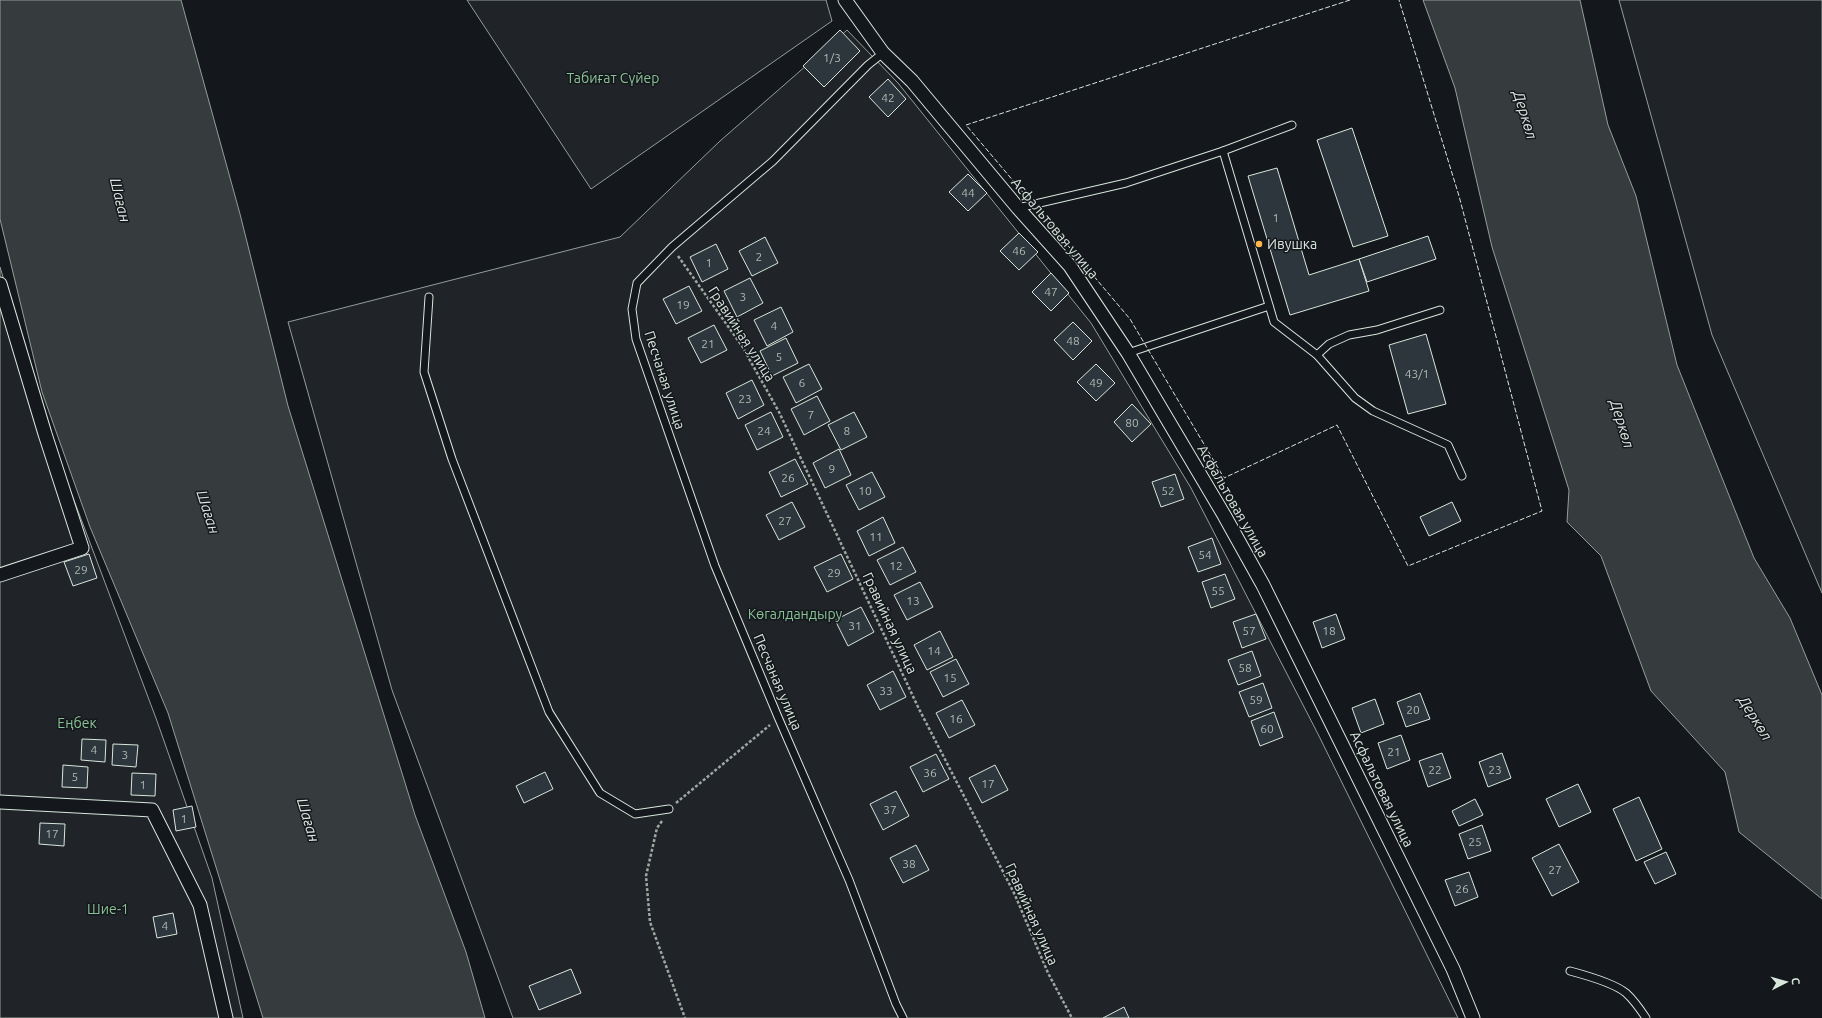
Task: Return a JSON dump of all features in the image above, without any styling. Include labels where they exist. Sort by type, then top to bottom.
[{"type":"street","name":"Асфальтовая улица","points":[[845,0],[882,52],[912,81],[1018,208],[1070,266],[1128,353],[1224,515],[1263,585],[1453,969],[1473,1018]]},
{"type":"street","points":[[0,284],[82,548],[0,575]]},
{"type":"street","points":[[0,802],[152,810],[200,905],[226,1018]]},
{"type":"lane","name":"Песчаная улица","points":[[882,52],[773,161],[672,247],[637,284],[632,309],[636,339],[715,566],[778,717],[849,880],[896,1004],[903,1018]]},
{"type":"lane","points":[[1018,208],[1126,183],[1222,151],[1292,125]]},
{"type":"lane","points":[[1222,151],[1274,322],[1317,355],[1355,398],[1374,411],[1448,445],[1462,476]]},
{"type":"lane","points":[[430,297],[424,372],[452,459],[549,712],[600,793],[635,814],[669,808]]},
{"type":"lane","points":[[1128,353],[1269,306]]},
{"type":"lane","points":[[1317,355],[1329,344],[1349,335],[1377,330],[1440,310]]},
{"type":"lane","points":[[1570,971],[1592,977],[1625,992],[1638,1005],[1646,1018]]},
{"type":"path","name":"Гравийная улица","points":[[672,247],[742,346],[779,412],[919,709],[1015,895],[1048,974],[1072,1018]]},
{"type":"path","points":[[685,1018],[650,922],[646,876],[657,828],[669,808],[778,717]]},
{"type":"green space","name":"Табиғат Сүйер","points":[[467,0],[826,0],[832,21],[591,189]]},
{"type":"green space","points":[[1619,0],[1822,0],[1822,593],[1712,335]]},
{"type":"green space","name":"Көгалдандыру","points":[[847,30],[898,83],[1091,323],[1191,488],[1318,734],[1458,1018],[513,1018],[392,690],[288,322],[620,237],[720,141]]},
{"type":"green space","points":[[0,267],[54,447],[157,721],[212,878],[243,1018],[0,1018]]},
{"type":"water","name":"Шаған","points":[[0,0],[181,0],[240,214],[288,406],[415,815],[466,952],[485,1018],[263,1018],[168,713],[90,527],[42,392],[0,219]]},
{"type":"water","name":"Деркөл","points":[[1423,0],[1580,0],[1608,125],[1636,196],[1677,365],[1754,558],[1790,618],[1822,695],[1822,899],[1739,832],[1725,772],[1651,691],[1601,556],[1567,522],[1569,490],[1492,247],[1455,88]]},
{"type":"building","points":[[840,30],[860,51],[824,87],[803,66]]},
{"type":"building","points":[[888,79],[906,99],[888,117],[869,97]]},
{"type":"building","points":[[1352,128],[1388,236],[1353,247],[1317,140]]},
{"type":"building","points":[[1277,168],[1309,275],[1359,259],[1369,291],[1290,315],[1248,176]]},
{"type":"building","points":[[968,174],[987,193],[968,211],[949,192]]},
{"type":"building","points":[[1019,233],[1038,252],[1019,270],[1000,251]]},
{"type":"building","points":[[1428,236],[1436,259],[1367,282],[1359,259]]},
{"type":"building","points":[[765,237],[778,263],[752,276],[739,251]]},
{"type":"building","points":[[716,244],[728,269],[702,282],[690,257]]},
{"type":"building","points":[[1051,273],[1069,293],[1051,311],[1032,292]]},
{"type":"building","points":[[750,278],[763,303],[737,317],[724,291]]},
{"type":"building","points":[[689,286],[702,311],[676,324],[663,299]]},
{"type":"building","points":[[781,307],[793,332],[767,346],[754,320]]},
{"type":"building","points":[[1073,322],[1092,341],[1073,360],[1054,340]]},
{"type":"building","points":[[714,325],[727,350],[701,363],[688,338]]},
{"type":"building","points":[[1426,334],[1446,404],[1408,414],[1389,345]]},
{"type":"building","points":[[786,338],[798,363],[772,376],[760,351]]},
{"type":"building","points":[[809,364],[822,389],[796,403],[783,377]]},
{"type":"building","points":[[1096,364],[1115,383],[1096,401],[1077,382]]},
{"type":"building","points":[[752,380],[764,405],[738,419],[726,393]]},
{"type":"building","points":[[817,396],[830,421],[804,435],[791,409]]},
{"type":"building","points":[[1132,404],[1151,424],[1132,442],[1114,422]]},
{"type":"building","points":[[771,412],[783,437],[757,450],[745,425]]},
{"type":"building","points":[[854,412],[867,437],[841,450],[828,425]]},
{"type":"building","points":[[839,449],[851,475],[825,488],[813,463]]},
{"type":"building","points":[[795,459],[808,484],[781,497],[769,472]]},
{"type":"building","points":[[872,472],[885,497],[859,510],[846,485]]},
{"type":"building","points":[[1175,474],[1184,499],[1161,507],[1152,482]]},
{"type":"building","points":[[792,502],[805,527],[779,540],[766,515]]},
{"type":"building","points":[[1452,502],[1461,521],[1429,536],[1420,517]]},
{"type":"building","points":[[883,517],[895,543],[869,556],[857,531]]},
{"type":"building","points":[[1212,538],[1221,564],[1198,572],[1188,547]]},
{"type":"building","points":[[903,547],[916,572],[890,585],[877,560]]},
{"type":"building","points":[[89,554],[97,578],[73,586],[64,562]]},
{"type":"building","points":[[841,554],[853,579],[827,592],[814,567]]},
{"type":"building","points":[[1225,574],[1235,599],[1211,608],[1202,582]]},
{"type":"building","points":[[920,582],[933,607],[907,620],[894,595]]},
{"type":"building","points":[[861,607],[874,632],[848,646],[835,620]]},
{"type":"building","points":[[1256,614],[1266,639],[1242,648],[1233,622]]},
{"type":"building","points":[[1336,614],[1345,639],[1322,648],[1313,622]]},
{"type":"building","points":[[940,631],[953,657],[927,670],[914,645]]},
{"type":"building","points":[[1252,651],[1261,676],[1238,685],[1228,660]]},
{"type":"building","points":[[956,659],[969,684],[943,697],[930,672]]},
{"type":"building","points":[[893,671],[906,697],[880,710],[867,685]]},
{"type":"building","points":[[1263,683],[1272,708],[1249,717],[1239,692]]},
{"type":"building","points":[[1420,693],[1430,719],[1406,727],[1397,702]]},
{"type":"building","points":[[1375,699],[1384,724],[1361,733],[1352,708]]},
{"type":"building","points":[[962,700],[975,725],[949,738],[936,713]]},
{"type":"building","points":[[1274,712],[1283,737],[1260,746],[1251,721]]},
{"type":"building","points":[[1401,735],[1410,760],[1387,769],[1378,743]]},
{"type":"building","points":[[82,739],[106,740],[105,762],[81,760]]},
{"type":"building","points":[[113,744],[138,745],[136,767],[112,765]]},
{"type":"building","points":[[1442,753],[1451,778],[1428,787],[1419,761]]},
{"type":"building","points":[[1502,753],[1511,778],[1488,787],[1479,762]]},
{"type":"building","points":[[936,754],[949,779],[923,792],[910,767]]},
{"type":"building","points":[[63,765],[88,767],[87,788],[62,787]]},
{"type":"building","points":[[995,765],[1008,790],[982,803],[969,778]]},
{"type":"building","points":[[545,772],[553,789],[524,803],[516,786]]},
{"type":"building","points":[[132,773],[156,774],[155,796],[131,795]]},
{"type":"building","points":[[1578,784],[1591,812],[1559,827],[1546,799]]},
{"type":"building","points":[[896,791],[909,816],[883,830],[870,804]]},
{"type":"building","points":[[1639,797],[1662,849],[1636,861],[1613,809]]},
{"type":"building","points":[[1475,799],[1483,815],[1459,826],[1452,811]]},
{"type":"building","points":[[192,806],[196,827],[176,831],[173,810]]},
{"type":"building","points":[[40,823],[65,824],[64,846],[39,844]]},
{"type":"building","points":[[1482,825],[1491,851],[1468,859],[1459,834]]},
{"type":"building","points":[[1559,844],[1579,882],[1552,896],[1532,858]]},
{"type":"building","points":[[916,845],[929,870],[903,883],[890,858]]},
{"type":"building","points":[[1666,852],[1676,874],[1655,884],[1644,862]]},
{"type":"building","points":[[1469,872],[1478,897],[1455,906],[1445,880]]},
{"type":"building","points":[[173,913],[177,934],[157,938],[153,917]]},
{"type":"building","points":[[571,969],[581,993],[539,1010],[529,986]]},
{"type":"building","points":[[1124,1007],[1129,1018],[1103,1018]]},
{"type":"fence","points":[[1350,0],[966,125],[1130,319],[1224,478],[1337,425],[1408,566],[1542,511],[1459,196],[1399,0]]},
{"type":"place","name":"Ивушка","points":[[1259,244]]},
{"type":"park label","name":"Еңбек","points":[[77,723]]},
{"type":"park label","name":"Шие-1","points":[[108,909]]}]
